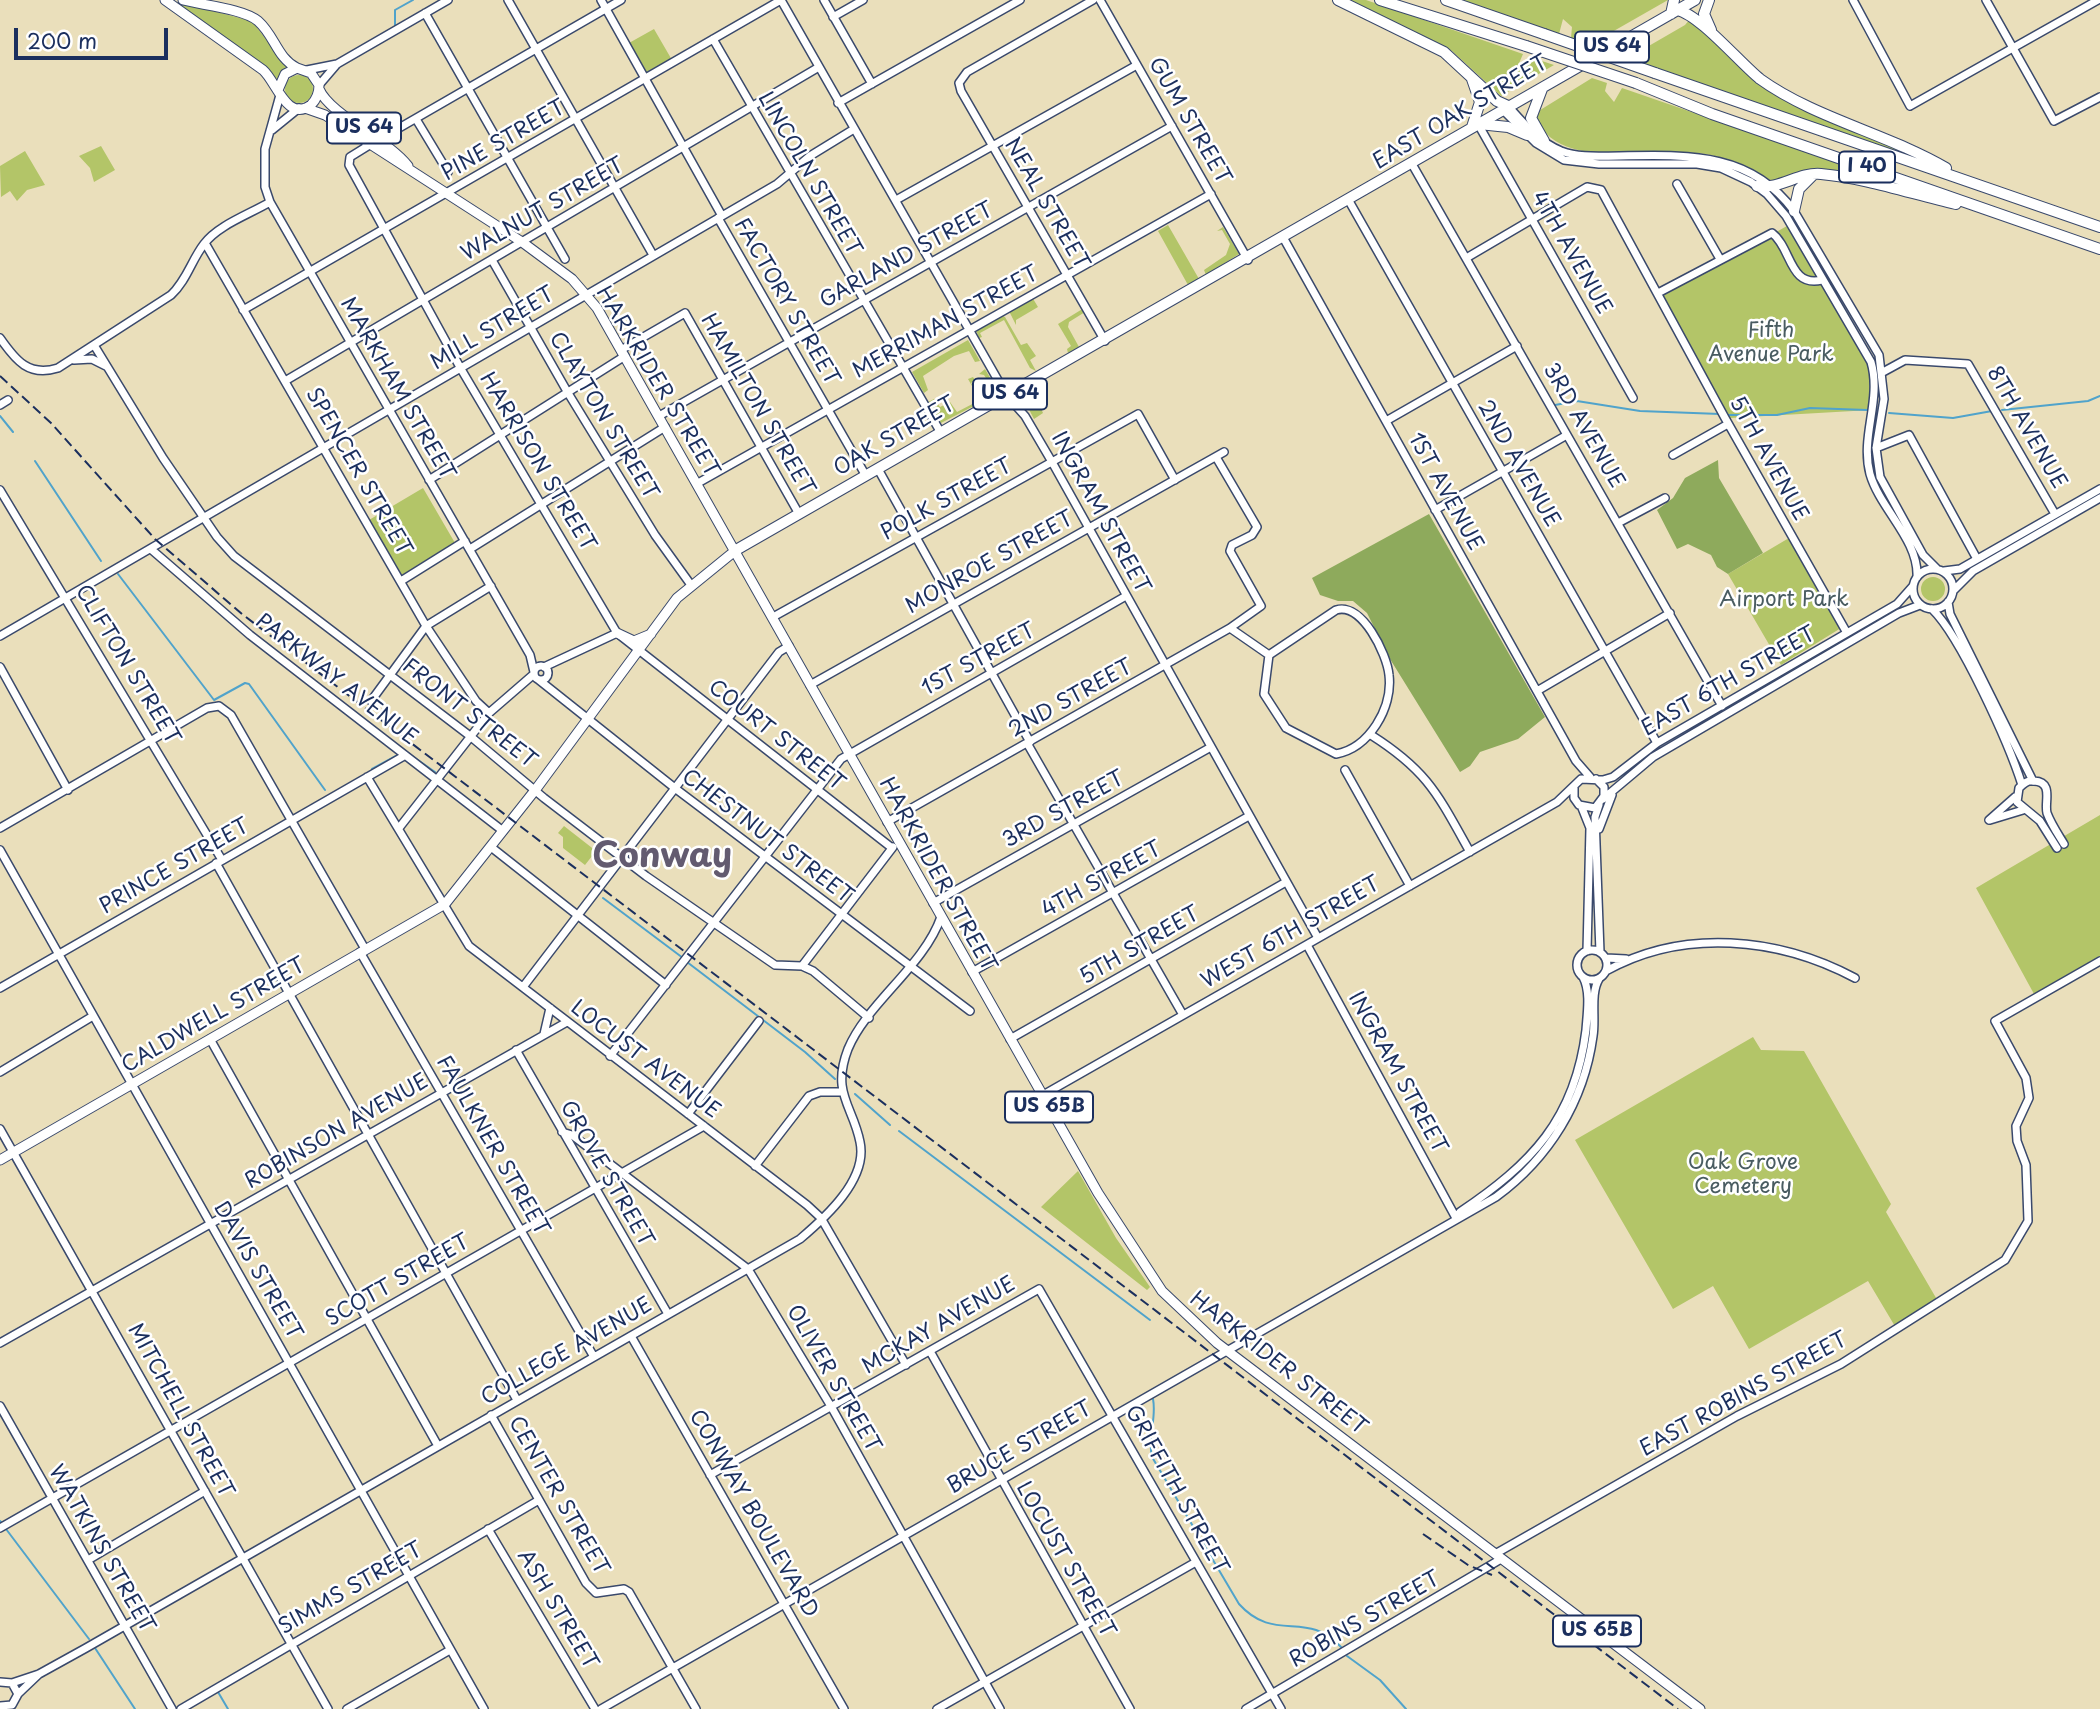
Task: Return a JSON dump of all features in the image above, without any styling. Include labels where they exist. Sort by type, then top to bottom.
[{"type":"highway","points":[[1338,0],[1433,46],[1470,75],[1505,108]]},
{"type":"highway","name":"I 40","points":[[1380,0],[1636,83],[1724,118],[2100,249]]},
{"type":"highway","name":"I 40","points":[[1446,0],[2100,227]]},
{"type":"highway","name":"EAST OAK STREET","points":[[1284,239],[1674,8],[1695,0]]},
{"type":"highway","points":[[1709,0],[1704,11],[1706,23],[1727,49]]},
{"type":"highway","points":[[1674,8],[1690,16],[1752,72],[1780,91],[1940,164],[1967,180]]},
{"type":"highway","points":[[1470,75],[1480,102],[1475,126],[1508,127],[1527,135]]},
{"type":"highway","points":[[1544,85],[1535,101],[1531,118],[1544,141]]},
{"type":"highway","points":[[1794,211],[1801,186],[1812,176],[1822,174]]},
{"type":"highway","points":[[1758,186],[1772,187],[1799,176],[1822,174],[1994,212]]},
{"type":"highway","name":"OAK STREET","points":[[736,550],[1284,239]]},
{"type":"main road","points":[[165,0],[263,70],[288,105],[302,108],[314,102],[319,87],[302,69],[283,59],[264,27],[254,18],[183,0]]},
{"type":"main road","points":[[279,92],[285,74],[302,69]]},
{"type":"main road","name":"HARKRIDER STREET","points":[[319,87],[328,103],[375,142],[522,242],[572,279],[586,294],[736,550],[887,822],[895,845],[933,903],[1119,1228],[1148,1273],[1180,1311],[1228,1351],[1498,1557]]},
{"type":"main road","name":"HARKRIDER STREET","points":[[302,108],[325,114],[375,142]]},
{"type":"main road","name":"OAK STREET","points":[[445,904],[537,789],[679,597],[736,550]]},
{"type":"main road","points":[[617,633],[634,641],[647,637],[655,630]]},
{"type":"main road","name":"CALDWELL STREET","points":[[0,1160],[445,904]]},
{"type":"main road","name":"US 65B","points":[[1498,1557],[1700,1709]]},
{"type":"street","points":[[319,87],[337,64],[448,0]]},
{"type":"street","points":[[508,0],[653,255]]},
{"type":"street","name":"FACTORY STREET","points":[[601,0],[789,343],[866,476]]},
{"type":"street","points":[[375,142],[621,0]]},
{"type":"street","name":"PINE STREET","points":[[243,310],[781,0]]},
{"type":"street","name":"INGRAM STREET","points":[[781,0],[1007,396],[1025,416],[1052,462],[1318,938]]},
{"type":"street","points":[[824,0],[872,84]]},
{"type":"street","points":[[834,17],[863,0]]},
{"type":"street","points":[[838,103],[1020,0]]},
{"type":"street","name":"NEAL STREET","points":[[1093,0],[967,72],[959,83],[992,146],[1105,341]]},
{"type":"street","name":"GUM STREET","points":[[1100,0],[1248,260]]},
{"type":"street","points":[[1853,0],[1910,106],[2096,0],[2100,11]]},
{"type":"street","points":[[1986,0],[2054,121],[2100,97]]},
{"type":"street","points":[[425,13],[565,259]]},
{"type":"street","name":"LINCOLN STREET","points":[[713,39],[751,109],[941,433]]},
{"type":"street","points":[[302,69],[337,64]]},
{"type":"street","points":[[896,200],[1137,65]]},
{"type":"street","name":"WALNUT STREET","points":[[285,381],[684,149],[819,67]]},
{"type":"street","name":"MARKHAM STREET","points":[[279,92],[280,105],[269,133],[264,168],[270,202],[530,655],[536,676]]},
{"type":"street","points":[[269,133],[302,108]]},
{"type":"street","points":[[1505,108],[1527,135],[1552,155],[1577,163],[1706,165],[1738,174],[1758,186],[1786,216],[1871,362],[1876,391],[1867,447],[1870,473],[1915,559],[1917,577]]},
{"type":"street","points":[[1505,108],[1544,141],[1564,152],[1582,156],[1705,156],[1744,168],[1772,187],[1794,211],[1877,352],[1883,372],[1884,407],[1876,448],[1884,484],[1923,555],[1951,580],[1953,591]]},
{"type":"street","points":[[416,118],[448,172]]},
{"type":"street","name":"GARLAND STREET","points":[[659,416],[1172,126]]},
{"type":"street","name":"4TH AVENUE","points":[[1475,126],[1532,219],[1633,398]]},
{"type":"street","name":"MILL STREET","points":[[0,636],[152,550],[720,217],[790,174],[810,156],[854,130]]},
{"type":"street","name":"HARRISON STREET","points":[[375,142],[350,157],[348,163],[461,369],[617,633],[640,652]]},
{"type":"street","name":"3RD AVENUE","points":[[1412,164],[1468,257],[1722,706]]},
{"type":"street","points":[[1677,184],[1720,259]]},
{"type":"street","name":"5TH AVENUE","points":[[1532,219],[1587,187],[1601,190],[1724,418],[1847,633]]},
{"type":"street","name":"MERRIMAN STREET","points":[[698,483],[1211,194]]},
{"type":"street","name":"2ND AVENUE","points":[[1349,201],[1657,743]]},
{"type":"street","points":[[0,338],[19,363],[36,371],[58,368],[181,285],[205,243],[215,234],[270,202]]},
{"type":"street","points":[[1468,257],[1532,219]]},
{"type":"street","points":[[1658,293],[1772,233],[1801,278],[1809,282],[1822,280]]},
{"type":"street","name":"1ST AVENUE","points":[[1284,239],[1576,761],[1593,778]]},
{"type":"street","name":"SPENCER STREET","points":[[205,243],[426,626],[477,701],[489,713]]},
{"type":"street","name":"CLAYTON STREET","points":[[492,260],[568,393],[654,534],[691,585]]},
{"type":"street","name":"HAMILTON STREET","points":[[623,353],[685,313],[799,514]]},
{"type":"street","name":"FRONT STREET","points":[[94,345],[134,413],[203,518],[234,556],[470,736],[622,859],[775,965],[802,966],[816,973],[869,1018]]},
{"type":"street","points":[[1386,421],[1517,346]]},
{"type":"street","points":[[429,480],[568,393],[623,353]]},
{"type":"street","points":[[70,361],[92,359],[108,368]]},
{"type":"street","name":"8TH AVENUE","points":[[1883,372],[1905,360],[1968,364],[2055,514]]},
{"type":"street","points":[[0,405],[8,400]]},
{"type":"street","name":"POLK STREET","points":[[773,617],[1138,414],[1175,480]]},
{"type":"street","points":[[1672,456],[1724,418]]},
{"type":"street","points":[[470,550],[665,427]]},
{"type":"street","points":[[1435,510],[1567,435]]},
{"type":"street","points":[[1876,448],[1909,435],[1977,559]]},
{"type":"street","name":"MONROE STREET","points":[[810,685],[1224,452]]},
{"type":"street","name":"2ND STREET","points":[[887,822],[1166,665],[1260,608],[1230,551],[1232,545],[1254,533],[1257,527],[1216,457]]},
{"type":"street","points":[[878,469],[1073,825],[1183,1015]]},
{"type":"street","points":[[2022,785],[1970,668],[1941,618],[1932,609],[1920,604],[1913,586],[1917,577],[1928,569],[1957,571],[2100,489]]},
{"type":"street","name":"CLIFTON STREET","points":[[1,495],[66,598],[219,861]]},
{"type":"street","points":[[1618,523],[1665,498]]},
{"type":"street","points":[[2033,781],[1950,614],[1948,602],[1953,591],[1973,571],[2100,498]]},
{"type":"street","points":[[401,581],[465,541]]},
{"type":"street","name":"PARKWAY AVENUE","points":[[152,550],[250,635],[503,831]]},
{"type":"street","points":[[371,701],[426,626],[491,586]]},
{"type":"street","name":"EAST 6TH STREET","points":[[1593,778],[1613,777],[1657,743],[1897,604],[1913,586]]},
{"type":"street","name":"1ST STREET","points":[[610,1056],[816,789],[848,753],[1126,596]]},
{"type":"street","points":[[1932,609],[1948,602]]},
{"type":"street","name":"EAST 6TH STREET","points":[[1601,802],[1624,780],[1663,751],[1910,607],[1920,604]]},
{"type":"street","points":[[1343,608],[1356,613],[1381,646],[1390,677],[1384,706],[1371,735],[1336,754],[1286,727],[1264,694],[1269,655],[1336,610],[1343,608]]},
{"type":"street","points":[[1537,691],[1670,613]]},
{"type":"street","points":[[1230,628],[1269,655]]},
{"type":"street","points":[[399,828],[489,713],[525,681],[617,633]]},
{"type":"street","points":[[523,987],[579,917],[779,651],[789,646]]},
{"type":"street","name":"COURT STREET","points":[[640,652],[816,789],[895,845]]},
{"type":"street","name":"MARKHAM STREET","points":[[530,655],[545,671]]},
{"type":"street","points":[[0,667],[68,789]]},
{"type":"street","points":[[536,676],[545,671]]},
{"type":"street","points":[[545,671],[547,687]]},
{"type":"street","name":"CHESTNUT STREET","points":[[536,676],[676,789],[970,1011]]},
{"type":"street","name":"FAULKNER STREET","points":[[151,741],[207,708],[219,706],[231,715],[442,1093],[594,1357]]},
{"type":"street","points":[[1371,735],[1402,754],[1427,778],[1470,852]]},
{"type":"street","points":[[0,828],[151,741]]},
{"type":"street","name":"3RD STREET","points":[[933,903],[1211,747]]},
{"type":"street","name":"PRINCE STREET","points":[[0,988],[404,756]]},
{"type":"street","name":"1ST AVENUE","points":[[1576,761],[1577,783]]},
{"type":"street","points":[[1345,770],[1410,886]]},
{"type":"street","name":"LOCUST AVENUE","points":[[367,777],[469,946],[821,1218],[906,1365]]},
{"type":"street","points":[[1626,959],[1606,971],[1600,979],[1583,977],[1577,965],[1587,951],[1590,828],[1573,793],[1577,783],[1593,778],[1604,788],[1595,817],[1598,833],[1597,938],[1600,952],[1606,958],[1626,959],[1678,946],[1737,944],[1797,954],[1855,978]]},
{"type":"street","points":[[1598,833],[1608,802],[1624,780]]},
{"type":"street","points":[[2033,781],[2041,783],[2047,791],[2046,805],[2060,846],[2033,813],[2023,810],[1989,820],[2013,802],[2022,785],[2033,781]]},
{"type":"street","name":"WEST 6TH STREET","points":[[1043,1096],[1557,802],[1577,783]]},
{"type":"street","points":[[2017,793],[2017,802],[2023,810]]},
{"type":"street","name":"WEST 6TH STREET","points":[[1557,802],[1579,805]]},
{"type":"street","points":[[1579,805],[1601,802]]},
{"type":"street","points":[[2033,813],[2046,805]]},
{"type":"street","name":"4TH STREET","points":[[972,972],[1249,816]]},
{"type":"street","points":[[802,966],[895,845]]},
{"type":"street","points":[[492,847],[666,985]]},
{"type":"street","name":"DAVIS STREET","points":[[0,849],[484,1709]]},
{"type":"street","name":"CENTER STREET","points":[[219,861],[517,1401]]},
{"type":"street","name":"5TH STREET","points":[[1010,1039],[1286,882]]},
{"type":"street","name":"COLLEGE AVENUE","points":[[6,1682],[39,1674],[800,1239],[846,1191],[860,1164],[861,1145],[842,1092],[848,1051],[869,1018],[910,967],[941,917]]},
{"type":"street","points":[[932,934],[943,933],[952,937]]},
{"type":"street","name":"INGRAM STREET","points":[[1307,945],[1456,1218]]},
{"type":"street","points":[[1587,951],[1600,952]]},
{"type":"street","points":[[1606,958],[1606,971]]},
{"type":"street","name":"EAST ROBINS STREET","points":[[1498,1557],[1737,1416],[1841,1364],[2005,1260],[2028,1221],[2026,1165],[2017,1141],[2017,1126],[2029,1098],[2026,1078],[1995,1021],[2100,961]]},
{"type":"street","name":"BRUCE STREET","points":[[1456,1218],[1523,1164],[1558,1118],[1572,1085],[1585,1038],[1587,993],[1583,977]]},
{"type":"street","name":"BRUCE STREET","points":[[601,1709],[1456,1218],[1482,1207],[1510,1188],[1550,1144],[1573,1105],[1588,1063],[1594,1026],[1595,988],[1600,979]]},
{"type":"street","points":[[544,1034],[550,1008]]},
{"type":"street","points":[[0,1072],[93,1016]]},
{"type":"street","points":[[688,1114],[758,1021]]},
{"type":"street","name":"ROBINSON AVENUE","points":[[0,1343],[567,1022]]},
{"type":"street","points":[[210,1039],[438,1446]]},
{"type":"street","name":"GROVE STREET","points":[[516,1050],[594,1190],[668,1314]]},
{"type":"street","points":[[755,1166],[809,1096],[820,1092],[842,1092]]},
{"type":"street","points":[[1523,1164],[1543,1146],[1550,1144],[1549,1137],[1558,1118]]},
{"type":"street","name":"SCOTT STREET","points":[[0,1528],[704,1126]]},
{"type":"street","name":"MITCHELL STREET","points":[[0,1129],[328,1709]]},
{"type":"street","name":"OLIVER STREET","points":[[562,1132],[572,1135],[748,1269],[832,1408],[1000,1709]]},
{"type":"street","name":"MCKAY AVENUE","points":[[710,1475],[931,1353],[1039,1289]]},
{"type":"street","name":"GRIFFITH STREET","points":[[1039,1289],[1114,1414],[1281,1709]]},
{"type":"street","name":"CONWAY BOULEVARD","points":[[631,1336],[844,1709]]},
{"type":"street","name":"LOCUST STREET","points":[[931,1353],[999,1480],[1130,1709]]},
{"type":"street","name":"WATKINS STREET","points":[[0,1406],[172,1709]]},
{"type":"street","name":"CENTER STREET","points":[[491,1415],[591,1590],[603,1593],[624,1589],[629,1592],[696,1709]]},
{"type":"street","points":[[88,1560],[205,1491]]},
{"type":"street","name":"SIMMS STREET","points":[[181,1709],[539,1500]]},
{"type":"street","name":"ASH STREET","points":[[488,1529],[595,1709]]},
{"type":"street","name":"ROBINS STREET","points":[[1246,1709],[1359,1644],[1498,1557]]},
{"type":"street","points":[[937,1709],[1196,1562]]},
{"type":"street","points":[[347,1709],[450,1650]]},
{"type":"street","name":"COLLEGE AVENUE","points":[[3,1707],[12,1705],[17,1696],[39,1674]]},
{"type":"street","points":[[0,1675],[17,1696],[18,1709]]},
{"type":"green space","points":[[169,0],[252,21],[288,68],[277,79]]},
{"type":"green space","points":[[1341,0],[1366,0],[1523,54],[1517,68],[1536,59],[1554,65],[1501,96],[1452,51]]},
{"type":"green space","points":[[1461,0],[1668,0],[1591,44],[1571,38],[1572,27],[1563,19],[1559,34]]},
{"type":"green space","points":[[1691,18],[1753,79],[1897,148],[1896,151],[1628,58],[1685,25]]},
{"type":"green space","points":[[654,29],[672,60],[646,76],[629,43]]},
{"type":"green space","points":[[299,75],[309,79],[313,89],[309,99],[299,103],[289,99],[285,89],[289,79]]},
{"type":"green space","points":[[1592,78],[1607,83],[1605,91],[1614,102],[1622,88],[1932,195],[1820,172],[1775,182],[1711,155],[1610,154],[1562,145],[1544,132],[1532,111],[1537,112]]},
{"type":"green space","points":[[101,146],[115,170],[94,182],[90,168],[79,156]]},
{"type":"green space","points":[[25,151],[45,185],[27,190],[17,201],[10,191],[1,197],[0,166]]},
{"type":"green space","points":[[1168,225],[1199,279],[1188,285],[1158,231]]},
{"type":"green space","name":"Fifth Avenue Park","points":[[1787,226],[1865,356],[1870,372],[1871,410],[1730,418],[1663,295]]},
{"type":"green space","points":[[1223,227],[1239,254],[1206,275],[1204,270],[1226,255],[1230,244],[1222,230],[1217,231]]},
{"type":"green space","points":[[1032,297],[1038,307],[1016,320],[1016,325],[1009,311]]},
{"type":"green space","points":[[1084,308],[1085,312],[1069,322],[1068,327],[1079,347],[1068,353],[1067,349],[1071,346],[1058,324]]},
{"type":"green space","points":[[1001,315],[1005,317],[1021,345],[1027,343],[1036,356],[1030,360],[1036,371],[1030,368],[1004,320],[980,333],[982,337],[979,338],[976,330]]},
{"type":"green space","points":[[968,340],[980,361],[975,362],[969,351],[954,356],[923,376],[928,390],[924,393],[912,372]]},
{"type":"green space","points":[[985,369],[996,388],[995,395],[941,423],[928,402],[934,399],[940,407],[950,402],[957,412],[980,400],[968,379],[973,377],[975,380],[971,383],[978,393],[991,386],[984,375],[979,374]]},
{"type":"green space","points":[[1046,385],[1047,389],[1036,398],[1043,413],[1034,419],[1024,400]]},
{"type":"green space","points":[[1718,460],[1719,478],[1763,553],[1728,574],[1717,567],[1711,555],[1688,544],[1677,549],[1657,510],[1673,498],[1685,478]]},
{"type":"green space","points":[[423,488],[455,543],[402,575],[369,520]]},
{"type":"green space","points":[[1429,514],[1545,717],[1518,739],[1480,752],[1470,766],[1460,772],[1390,659],[1367,613],[1353,601],[1338,601],[1320,595],[1312,578]]},
{"type":"green space","name":"Airport Park","points":[[1789,538],[1841,628],[1781,665],[1728,574]]},
{"type":"green space","points":[[1933,577],[1942,580],[1945,589],[1942,598],[1933,601],[1924,598],[1921,589],[1924,580]]},
{"type":"green space","points":[[2100,815],[2100,956],[2034,994],[1976,888]]},
{"type":"green space","points":[[564,826],[596,851],[585,865],[563,848],[563,837],[558,833]]},
{"type":"green space","name":"Oak Grove Cemetery","points":[[1753,1037],[1761,1050],[1804,1051],[1891,1204],[1886,1212],[1939,1303],[1896,1328],[1868,1281],[1749,1349],[1713,1286],[1673,1309],[1575,1140]]},
{"type":"green space","points":[[1078,1171],[1116,1238],[1150,1287],[1147,1290],[1041,1207]]},
{"type":"waterway","points":[[395,25],[395,10],[413,0]]},
{"type":"waterway","points":[[2002,410],[2088,401],[2100,396]]},
{"type":"waterway","points":[[1555,405],[1577,401],[1640,411],[1720,414]]},
{"type":"waterway","points":[[1726,415],[1777,415],[1810,408],[1867,410]]},
{"type":"waterway","points":[[1889,413],[1953,418],[1992,411]]},
{"type":"waterway","points":[[0,416],[13,432]]},
{"type":"waterway","points":[[35,461],[101,561]]},
{"type":"waterway","points":[[118,574],[214,700],[245,683],[249,684],[325,790]]},
{"type":"waterway","points":[[405,751],[435,772]]},
{"type":"waterway","points":[[372,769],[396,756]]},
{"type":"waterway","points":[[603,898],[683,958]]},
{"type":"waterway","points":[[687,962],[805,1052],[835,1079]]},
{"type":"waterway","points":[[855,1094],[890,1125]]},
{"type":"waterway","points":[[899,1131],[1150,1320]]},
{"type":"waterway","points":[[1153,1399],[1152,1457],[1239,1604],[1252,1616],[1265,1622],[1316,1630],[1341,1647]]},
{"type":"waterway","points":[[6,1529],[89,1639]]},
{"type":"waterway","points":[[95,1648],[135,1709]]},
{"type":"waterway","points":[[1347,1656],[1380,1680],[1406,1709]]},
{"type":"waterway","points":[[218,1692],[228,1709]]},
{"type":"railway","points":[[0,376],[51,423],[155,539],[242,614],[1678,1709]]},
{"type":"railway","points":[[1423,1534],[1468,1565],[1492,1575]]},
{"type":"district","name":"Conway","points":[[662,857]]}]
